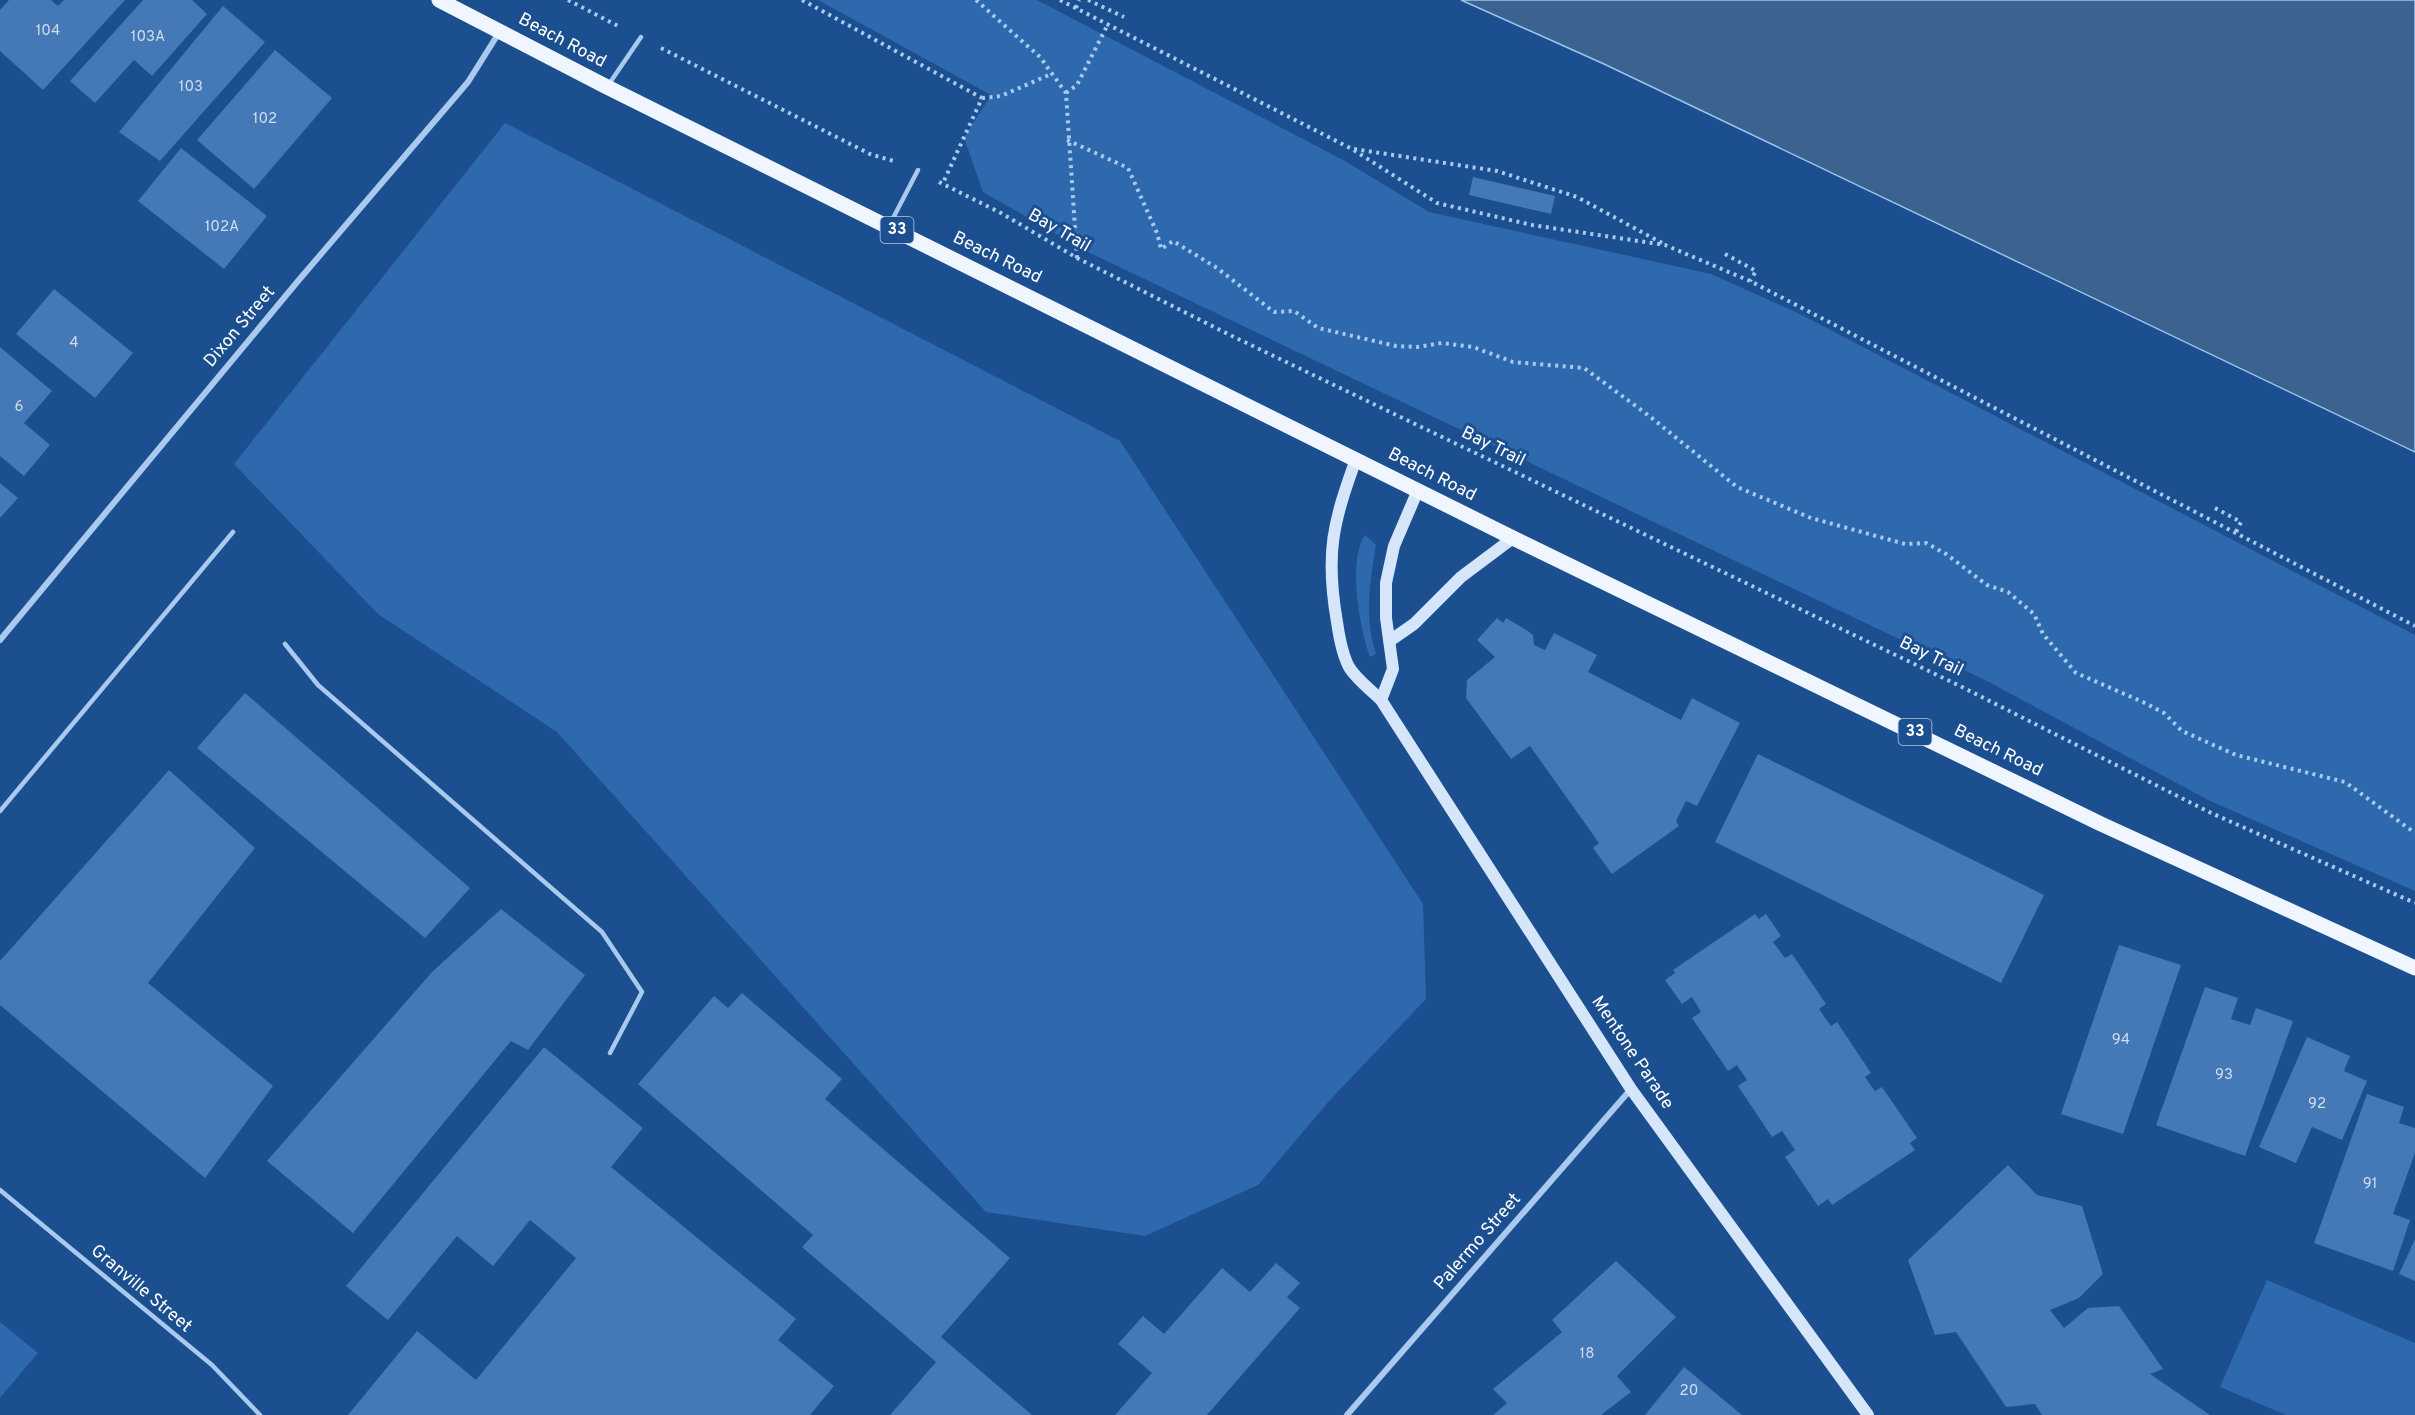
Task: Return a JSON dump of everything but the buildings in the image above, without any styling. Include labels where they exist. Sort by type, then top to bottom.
[{"type":"main road","name":"Beach Road","points":[[439,0],[607,87],[1513,538],[2101,824],[2415,968]]},
{"type":"street","name":"Dixon Street","points":[[0,640],[298,281],[468,82],[501,31]]},
{"type":"street","name":"Mentone Parade","points":[[1356,459],[1335,518],[1330,554],[1340,639],[1349,667],[1381,700],[1631,1089],[1868,1415]]},
{"type":"street","points":[[1381,700],[1394,669],[1386,618],[1386,583],[1394,546],[1418,490]]},
{"type":"street","points":[[1391,640],[1414,624],[1461,577],[1513,538]]},
{"type":"street","name":"Palermo Street","points":[[1347,1415],[1631,1089]]},
{"type":"lane","points":[[607,87],[640,37]]},
{"type":"lane","points":[[888,226],[918,170]]},
{"type":"lane","points":[[0,811],[233,532]]},
{"type":"lane","points":[[285,644],[318,686],[602,932],[642,992],[610,1053]]},
{"type":"lane","name":"Granville Street","points":[[0,1190],[212,1365],[260,1415]]},
{"type":"path","name":"Bay Trail","points":[[568,0],[870,154],[918,170],[1001,213],[1077,258],[1228,334],[1962,687],[2211,813],[2415,903]]},
{"type":"path","points":[[802,0],[982,98],[1001,96],[1051,74]]},
{"type":"path","points":[[976,0],[1040,57],[1066,93],[1067,140],[1077,258]]},
{"type":"path","points":[[1060,0],[1353,149],[1437,203],[1532,225],[1665,245]]},
{"type":"path","points":[[1076,8],[1079,0]]},
{"type":"path","points":[[1088,0],[1124,17]]},
{"type":"path","points":[[1066,93],[1077,85],[1108,24]]},
{"type":"path","points":[[943,183],[982,98]]},
{"type":"path","points":[[1067,140],[1128,168],[1157,233],[1161,249],[1173,241],[1217,268],[1274,312],[1294,311],[1318,328],[1395,346],[1416,347],[1442,343],[1473,347],[1513,362],[1584,368],[1648,415],[1737,487],[1811,518],[1905,544],[1926,543],[1946,554],[1987,585],[2008,592],[2034,614],[2043,634],[2076,673],[2098,685],[2114,688],[2143,702],[2164,713],[2182,731],[2236,756],[2345,782],[2415,833]]},
{"type":"path","points":[[1353,149],[1497,171],[1578,197],[1665,245],[1750,281],[2415,626]]},
{"type":"path","points":[[1725,254],[1756,271],[1750,281]]},
{"type":"path","points":[[2215,508],[2241,522],[2236,532]]},
{"type":"shaded area","points":[[818,0],[1037,0],[1345,161],[1429,212],[1711,274],[1800,314],[2415,635],[2415,891],[2208,800],[1985,680],[1090,253],[983,192],[964,138],[991,95]]},
{"type":"shaded area","points":[[1461,0],[2415,0],[2415,452],[1604,64]]},
{"type":"shaded area","points":[[505,123],[1120,441],[1423,904],[1426,999],[1330,1100],[1258,1185],[1145,1236],[986,1212],[557,732],[378,614],[234,464]]},
{"type":"shaded area","points":[[1365,535],[1376,545],[1369,613],[1376,654],[1370,657],[1362,630],[1356,578],[1357,561]]},
{"type":"shaded area","points":[[2267,1280],[2415,1343],[2415,1415],[2286,1415],[2220,1387]]},
{"type":"shaded area","points":[[0,1322],[38,1353],[0,1398]]}]
